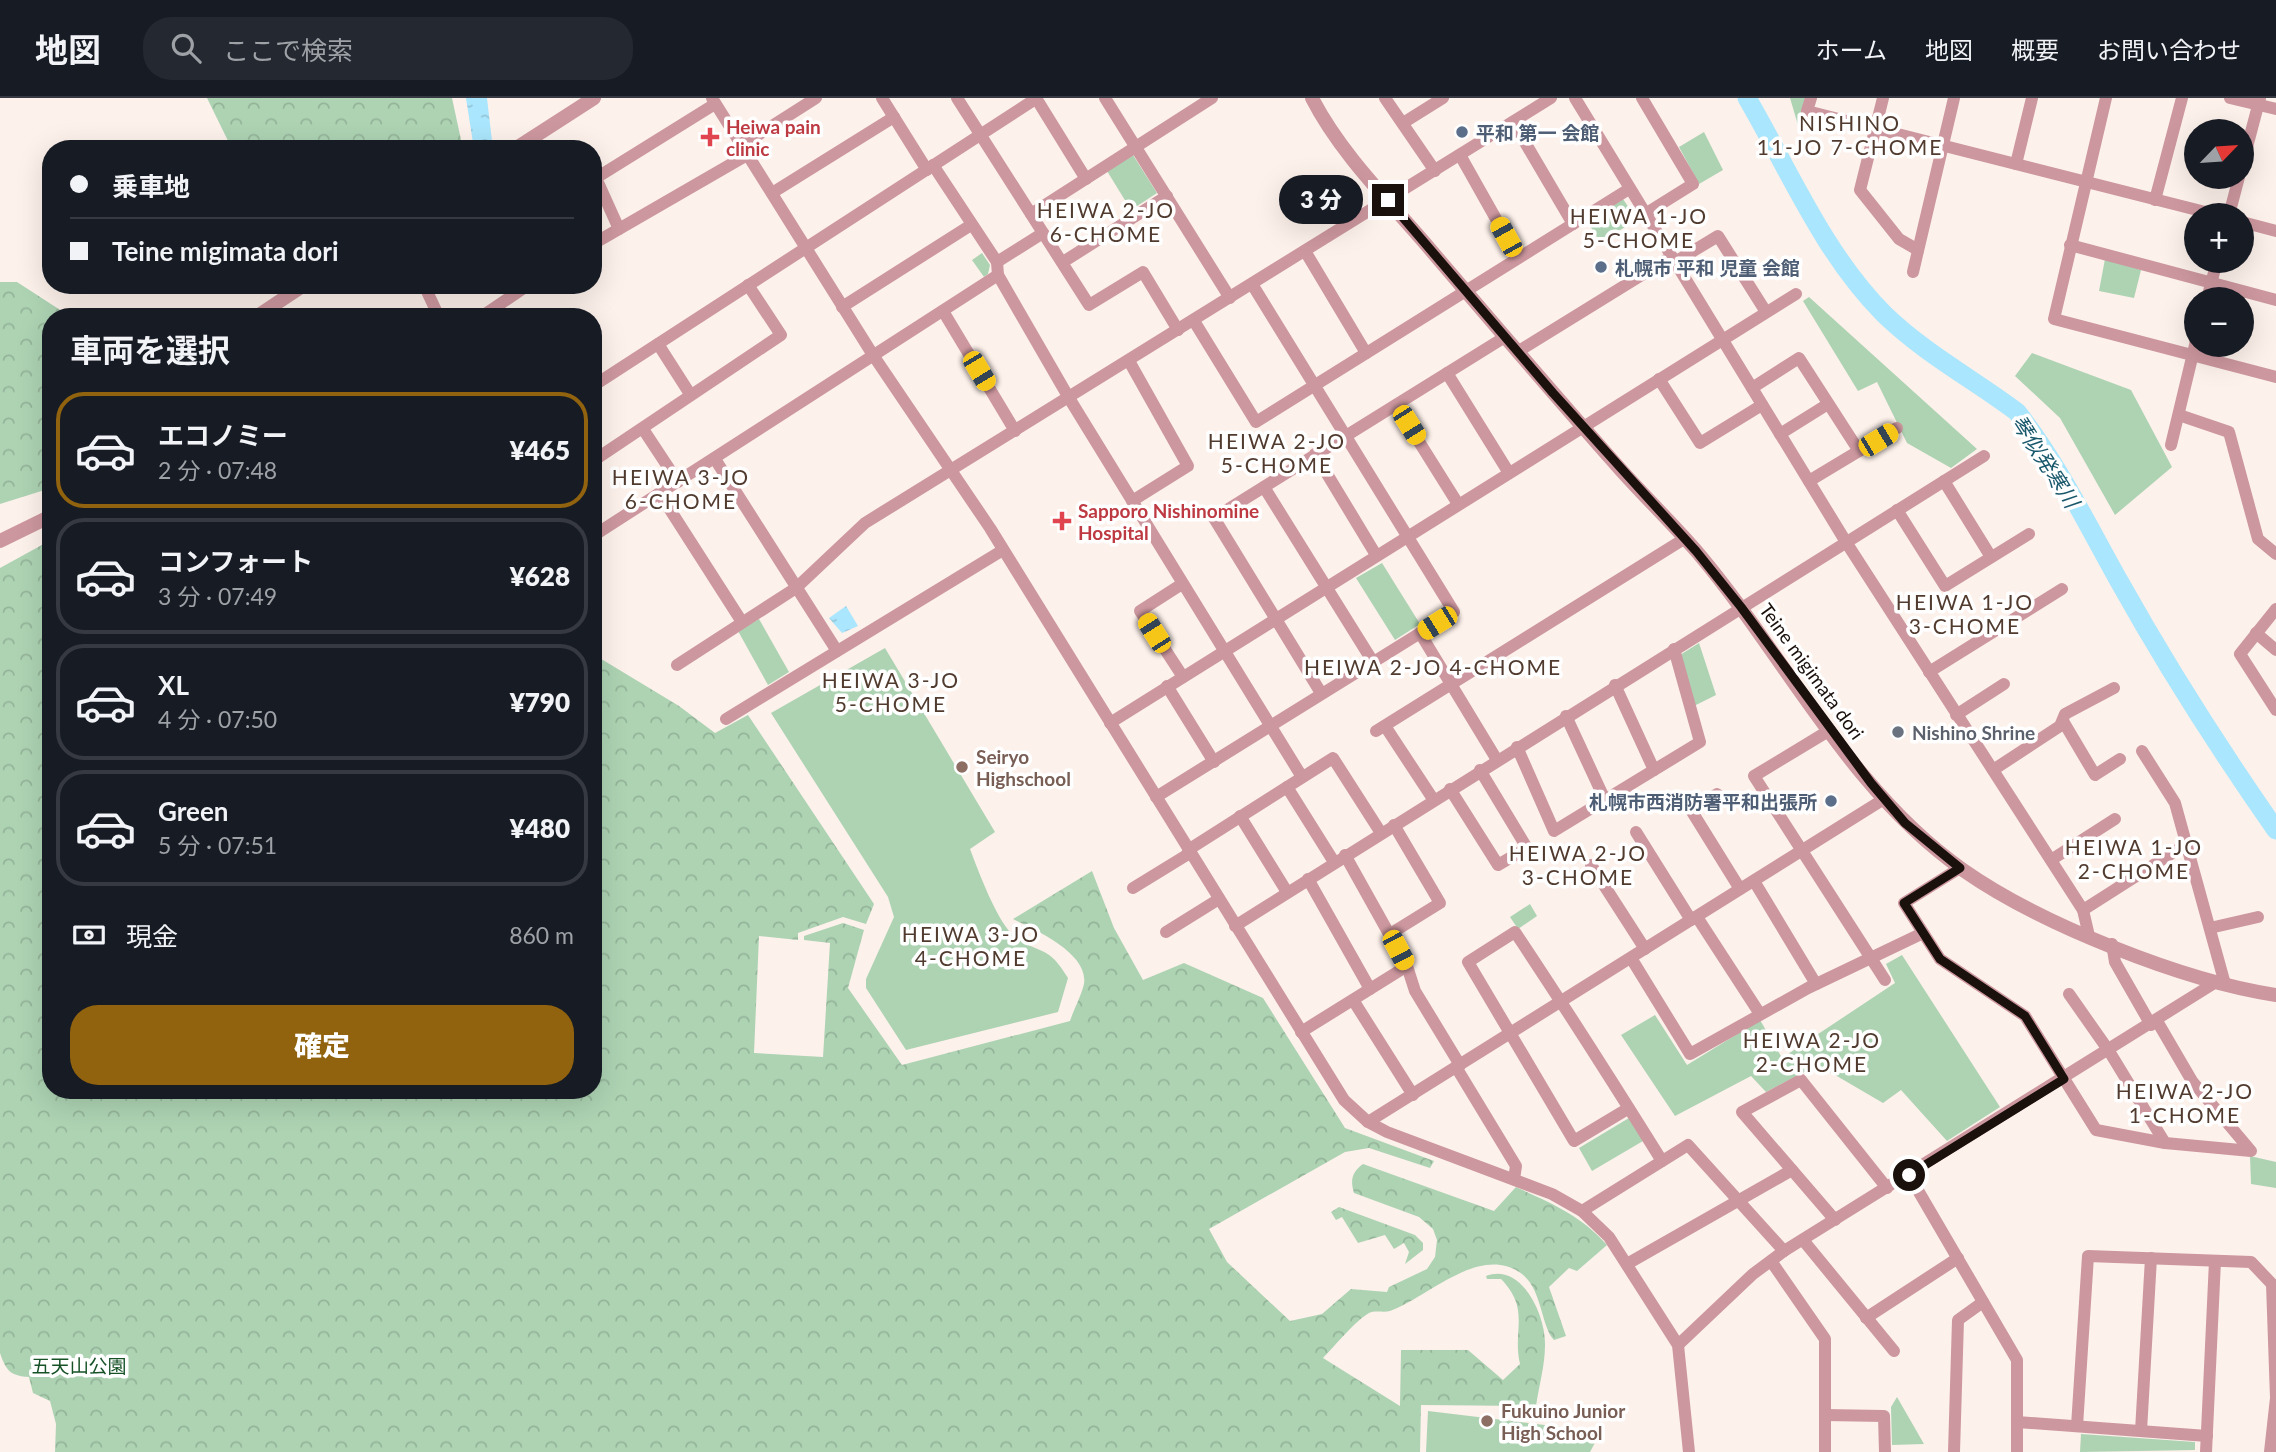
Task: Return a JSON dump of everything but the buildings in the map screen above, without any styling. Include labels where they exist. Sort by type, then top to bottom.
[{"type":"street","points":[[529,140],[594,98]]},
{"type":"street","points":[[602,239],[744,150],[816,98]]},
{"type":"street","points":[[882,98],[998,268],[1069,398],[1302,777]]},
{"type":"street","points":[[957,98],[1089,305],[1143,272],[1178,330]]},
{"type":"street","points":[[602,380],[1036,98],[1086,178]]},
{"type":"street","points":[[1105,98],[1230,298]]},
{"type":"street","points":[[1031,214],[1212,98]]},
{"type":"street","name":"Teine migimata dori","points":[[1312,98],[1323,119],[1388,200],[1517,352],[1741,607],[1830,730],[1905,823],[1960,868],[2001,893],[2089,936],[2221,983],[2276,995]]},
{"type":"street","points":[[1385,98],[1435,171]]},
{"type":"street","points":[[1403,123],[1443,98]]},
{"type":"street","points":[[677,665],[796,588],[865,523],[1552,98]]},
{"type":"street","points":[[1575,98],[1846,542],[2083,910],[2089,936]]},
{"type":"street","points":[[1642,98],[1693,184],[1645,214]]},
{"type":"street","points":[[1811,98],[1807,111],[2184,207]]},
{"type":"street","points":[[1883,98],[1860,190],[1899,239],[1918,250]]},
{"type":"street","points":[[1913,272],[1954,98]]},
{"type":"street","points":[[2016,164],[2032,98]]},
{"type":"street","points":[[2106,98],[2054,319],[2184,354]]},
{"type":"street","points":[[2155,200],[2182,98]]},
{"type":"street","points":[[2230,98],[2259,102],[2276,110]]},
{"type":"street","points":[[602,174],[713,101],[873,355],[1003,550],[1344,1100],[1368,1122],[1552,1194],[1582,1211],[1609,1237],[1678,1345],[1689,1452]]},
{"type":"street","points":[[2254,121],[2259,102]]},
{"type":"street","points":[[772,193],[894,117]]},
{"type":"street","points":[[1513,122],[1573,224]]},
{"type":"street","points":[[1461,155],[1518,258]]},
{"type":"street","points":[[1194,321],[1256,422],[1629,189]]},
{"type":"street","points":[[602,191],[619,229]]},
{"type":"street","points":[[1063,262],[1167,196]]},
{"type":"street","points":[[842,307],[971,225]]},
{"type":"street","points":[[2254,225],[2276,231]]},
{"type":"street","points":[[602,530],[943,311],[1043,233]]},
{"type":"street","points":[[1517,352],[1718,236],[1766,312]]},
{"type":"street","points":[[2070,245],[2276,300]]},
{"type":"street","points":[[1306,251],[1366,353]]},
{"type":"street","points":[[2210,287],[2214,273]]},
{"type":"street","points":[[1156,797],[1454,612],[1252,284]]},
{"type":"street","points":[[602,455],[781,334],[748,285]]},
{"type":"street","points":[[270,308],[290,294]]},
{"type":"street","points":[[494,308],[515,294]]},
{"type":"street","points":[[1110,723],[1796,294]]},
{"type":"street","points":[[943,311],[1015,431]]},
{"type":"street","points":[[1321,693],[1214,518],[1505,337]]},
{"type":"street","points":[[658,344],[690,394]]},
{"type":"street","points":[[2171,445],[2192,357]]},
{"type":"street","points":[[2196,357],[2276,377]]},
{"type":"street","points":[[1752,388],[1799,359],[1859,451]]},
{"type":"street","points":[[1129,361],[1188,466],[1132,501]]},
{"type":"street","points":[[1447,373],[1509,472]]},
{"type":"street","points":[[1659,379],[1700,443],[1762,405]]},
{"type":"street","points":[[1780,434],[1828,404]]},
{"type":"street","points":[[1396,405],[1458,504]]},
{"type":"street","points":[[2179,415],[2229,432],[2258,539],[2276,554]]},
{"type":"street","points":[[1809,481],[1897,428]]},
{"type":"street","points":[[643,429],[678,482]]},
{"type":"street","points":[[1315,454],[1376,555]]},
{"type":"street","points":[[1235,926],[1433,799],[1984,456]]},
{"type":"street","points":[[715,459],[837,651]]},
{"type":"street","points":[[1944,481],[1991,558]]},
{"type":"street","points":[[1264,486],[1373,662]]},
{"type":"street","points":[[660,494],[742,622]]},
{"type":"street","points":[[1897,510],[1945,586],[2029,534]]},
{"type":"street","points":[[0,541],[42,520]]},
{"type":"street","points":[[1433,799],[1381,729],[1684,539]]},
{"type":"street","points":[[726,719],[1003,550]]},
{"type":"street","points":[[1182,584],[1140,611],[1182,677]]},
{"type":"street","points":[[1928,672],[2062,589]]},
{"type":"street","points":[[2276,609],[2240,654],[2276,710]]},
{"type":"street","points":[[1420,633],[1497,760]]},
{"type":"street","points":[[2256,633],[2276,650]]},
{"type":"street","points":[[1517,747],[1554,831],[1700,742],[1674,649]]},
{"type":"street","points":[[1956,715],[2004,684]]},
{"type":"street","points":[[1615,685],[1654,770]]},
{"type":"street","points":[[1167,686],[1214,762]]},
{"type":"street","points":[[1993,770],[2060,726],[2065,715],[2114,688]]},
{"type":"street","points":[[1566,716],[1605,800]]},
{"type":"street","points":[[2063,720],[2095,775],[2120,759]]},
{"type":"street","points":[[1830,730],[1754,776],[1885,980]]},
{"type":"street","points":[[1678,1345],[1784,1251],[2221,983],[2210,928],[2175,803],[2142,751]]},
{"type":"street","points":[[1133,888],[1333,758],[1381,833]]},
{"type":"street","points":[[1450,789],[1498,865],[1527,848],[1480,770]]},
{"type":"street","points":[[1287,787],[1390,934],[1407,966],[1415,992],[1516,1166],[1514,1179]]},
{"type":"street","points":[[1717,794],[1691,810],[1740,889]]},
{"type":"street","points":[[1368,1122],[1884,799]]},
{"type":"street","points":[[1240,816],[1287,892]]},
{"type":"street","points":[[2050,860],[2115,819]]},
{"type":"street","points":[[1390,934],[1440,903],[1394,825]]},
{"type":"street","points":[[1636,832],[1760,1014]]},
{"type":"street","points":[[2083,910],[2185,845]]},
{"type":"street","points":[[1591,865],[1645,949]]},
{"type":"street","points":[[1960,868],[1904,903],[1940,959],[2025,1016],[2096,1130],[2165,1143],[2251,1151],[2192,1081],[2115,962],[2112,944]]},
{"type":"street","points":[[1308,879],[1370,989]]},
{"type":"street","points":[[1754,881],[1816,984]]},
{"type":"street","points":[[1166,932],[1219,899]]},
{"type":"street","points":[[2210,928],[2258,917]]},
{"type":"street","points":[[1629,1108],[1574,1141],[1468,962],[1515,932],[1562,1003],[1629,1108],[1662,1161]]},
{"type":"street","points":[[1631,958],[1690,1054],[1816,984],[1923,933]]},
{"type":"street","points":[[1301,1032],[1407,966]]},
{"type":"street","points":[[2069,994],[2109,1051],[2165,1143]]},
{"type":"street","points":[[1353,1000],[1413,1095]]},
{"type":"street","points":[[1836,1220],[1742,1112],[1801,1080],[1887,1188]]},
{"type":"street","points":[[1582,1211],[1688,1145],[1784,1251]]},
{"type":"street","points":[[1627,1264],[1792,1170]]},
{"type":"street","points":[[1909,1175],[2017,1360],[2017,1452]]},
{"type":"street","points":[[1803,1240],[1894,1351]]},
{"type":"street","points":[[2077,1426],[2088,1256],[2251,1262],[2272,1283],[2276,1398],[2270,1452]]},
{"type":"street","points":[[1866,1318],[1958,1258]]},
{"type":"street","points":[[2141,1430],[2151,1258]]},
{"type":"street","points":[[1771,1261],[1825,1339],[1825,1452]]},
{"type":"street","points":[[2206,1452],[2215,1261]]},
{"type":"street","points":[[1954,1452],[1958,1320],[1983,1302]]},
{"type":"street","points":[[1825,1415],[1884,1416],[1885,1452]]},
{"type":"street","points":[[2017,1422],[2207,1436]]},
{"type":"green space","points":[[207,98],[452,98],[461,140],[228,140]]},
{"type":"green space","points":[[1790,98],[1805,98],[1798,125]]},
{"type":"green space","points":[[1704,132],[1723,170],[1699,184],[1679,147]]},
{"type":"green space","points":[[1133,155],[1157,193],[1131,210],[1107,171]]},
{"type":"green space","points":[[1623,199],[1637,220],[1600,242],[1587,221]]},
{"type":"green space","points":[[982,253],[990,265],[988,274],[984,277],[972,260]]},
{"type":"green space","points":[[2105,259],[2141,270],[2134,298],[2099,291]]},
{"type":"green space","points":[[0,282],[17,282],[57,308],[42,308],[42,491],[0,504]]},
{"type":"green space","points":[[1809,297],[1977,449],[1951,468],[1907,443],[1877,382],[1858,391],[1803,301]]},
{"type":"green space","points":[[2032,353],[2131,390],[2172,467],[2115,515],[2060,418],[2015,376]]},
{"type":"green space","name":"五天山公園","points":[[42,545],[42,1099],[602,1099],[602,659],[679,706],[715,733],[748,715],[874,904],[866,924],[843,917],[798,933],[798,940],[759,936],[754,1053],[823,1057],[830,943],[804,940],[804,936],[843,923],[864,930],[848,988],[902,1065],[1070,1021],[1084,984],[1078,962],[1059,944],[1013,919],[1092,871],[1114,928],[1143,980],[1184,963],[1263,998],[1345,1128],[1434,1161],[1430,1168],[1369,1148],[1345,1152],[1209,1229],[1227,1262],[1290,1321],[1322,1314],[1351,1289],[1387,1292],[1389,1287],[1427,1269],[1435,1257],[1437,1240],[1433,1229],[1419,1217],[1354,1193],[1353,1177],[1363,1164],[1494,1211],[1516,1187],[1576,1218],[1607,1245],[1577,1271],[1569,1268],[1549,1287],[1566,1336],[1554,1340],[1546,1326],[1534,1289],[1522,1274],[1506,1266],[1489,1265],[1472,1268],[1390,1311],[1369,1313],[1323,1358],[1400,1406],[1401,1350],[1468,1350],[1503,1380],[1520,1364],[1519,1320],[1516,1301],[1510,1290],[1501,1279],[1487,1279],[1486,1276],[1499,1274],[1511,1277],[1521,1284],[1529,1294],[1541,1320],[1545,1353],[1536,1406],[1421,1405],[1420,1452],[55,1452],[56,1424],[50,1401],[33,1393],[29,1377],[10,1371],[0,1353],[0,568]]},
{"type":"green space","points":[[1382,563],[1420,624],[1395,640],[1356,578]]},
{"type":"green space","points":[[759,619],[789,672],[768,685],[738,631]]},
{"type":"green space","points":[[1699,643],[1716,695],[1694,706],[1680,655]]},
{"type":"green space","points":[[885,648],[995,832],[970,849],[1001,919],[1014,936],[1055,959],[1068,978],[1058,1012],[906,1050],[866,988],[866,979],[894,917],[888,897],[771,713]]},
{"type":"green space","points":[[1530,904],[1537,916],[1518,929],[1510,917]]},
{"type":"green space","points":[[1902,955],[2000,1107],[1947,1141],[1901,1090],[1883,1103],[1818,1065],[1766,1092],[1751,1076],[1675,1116],[1621,1035],[1655,1015],[1687,1065],[1760,1020],[1782,1058],[1895,983],[1886,964]]},
{"type":"green space","points":[[1629,1118],[1643,1141],[1592,1171],[1579,1148]]},
{"type":"green space","points":[[2250,1156],[2276,1162],[2276,1188],[2251,1184]]},
{"type":"green space","points":[[1339,1207],[1415,1235],[1423,1243],[1423,1250],[1405,1264],[1409,1252],[1404,1243],[1394,1249],[1385,1235],[1358,1243],[1342,1217],[1336,1220],[1331,1212]]},
{"type":"green space","points":[[1897,1397],[1924,1444],[1892,1445],[1891,1407]]},
{"type":"green space","name":"Fukuino Junior High School","points":[[1428,1411],[1594,1431],[1598,1437],[1590,1452],[1426,1452]]},
{"type":"green space","points":[[2081,1434],[2195,1442],[2195,1450],[2080,1452]]},
{"type":"water","points":[[466,98],[487,98],[492,140],[473,140]]},
{"type":"water","points":[[846,606],[858,626],[842,633],[829,618]]},
{"type":"waterway","name":"琴似発寒川","points":[[1747,98],[1825,238],[1863,290],[1899,328],[2017,412],[2032,432],[2175,676],[2276,830]]},
{"type":"place","name":"平和 第一 会館","points":[[1462,132]]},
{"type":"place","name":"Heiwa pain clinic","points":[[710,137]]},
{"type":"place","name":"札幌市 平和 児童 会館","points":[[1601,267]]},
{"type":"place","name":"Sapporo Nishinomine Hospital","points":[[1062,521]]},
{"type":"place","name":"Nishino Shrine","points":[[1898,732]]},
{"type":"place","name":"Seiryo Highschool","points":[[962,767]]},
{"type":"place","name":"札幌市西消防署平和出張所","points":[[1831,801]]},
{"type":"place","name":"Fukuino Junior High School","points":[[1487,1421]]},
{"type":"district","name":"NISHINO 11-JO 7-CHOME","points":[[1850,134]]},
{"type":"district","name":"HEIWA 2-JO 6-CHOME","points":[[1106,221]]},
{"type":"district","name":"HEIWA 1-JO 5-CHOME","points":[[1639,227]]},
{"type":"district","name":"HEIWA 2-JO 5-CHOME","points":[[1277,452]]},
{"type":"district","name":"HEIWA 3-JO 6-CHOME","points":[[681,488]]},
{"type":"district","name":"HEIWA 1-JO 3-CHOME","points":[[1965,613]]},
{"type":"district","name":"HEIWA 2-JO 4-CHOME","points":[[1433,666]]},
{"type":"district","name":"HEIWA 3-JO 5-CHOME","points":[[891,691]]},
{"type":"district","name":"HEIWA 1-JO 2-CHOME","points":[[2134,858]]},
{"type":"district","name":"HEIWA 2-JO 3-CHOME","points":[[1578,864]]},
{"type":"district","name":"HEIWA 3-JO 4-CHOME","points":[[971,945]]},
{"type":"district","name":"HEIWA 2-JO 2-CHOME","points":[[1812,1051]]},
{"type":"district","name":"HEIWA 2-JO 1-CHOME","points":[[2185,1102]]},
{"type":"route","points":[[1388,200],[1553,393],[1696,551],[1741,607],[1857,768],[1905,823],[1960,868],[1904,903],[1940,959],[2025,1016],[2064,1079],[1909,1175]]}]
